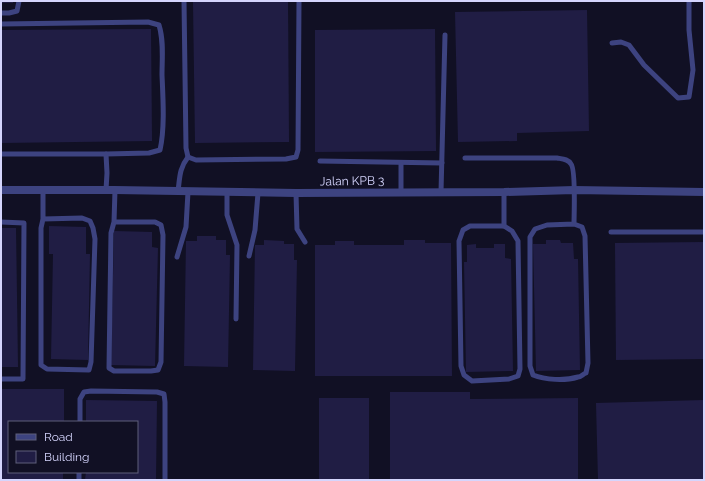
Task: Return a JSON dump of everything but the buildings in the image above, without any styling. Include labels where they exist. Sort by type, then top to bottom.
[{"type":"street","name":"Jalan KPB 3","points":[[1,190],[111,190],[258,193],[504,192],[574,190],[704,192]]},
{"type":"lane","points":[[1,13],[17,11],[19,1]]},
{"type":"lane","points":[[184,1],[186,148],[188,157]]},
{"type":"lane","points":[[188,157],[196,160],[286,159],[296,157],[298,150],[299,1]]},
{"type":"lane","points":[[612,43],[621,42],[629,45],[644,65],[678,98],[689,97],[693,70],[689,30],[689,1]]},
{"type":"lane","points":[[1,24],[148,22],[159,25],[162,34],[163,139],[160,150],[149,153],[1,154]]},
{"type":"lane","points":[[441,192],[444,35]]},
{"type":"lane","points":[[106,154],[107,173],[111,190],[114,222],[111,233],[109,368],[114,371],[158,370],[161,346],[163,235],[161,225],[155,222],[114,222]]},
{"type":"lane","points":[[178,191],[180,172],[183,163],[188,157]]},
{"type":"lane","points":[[465,158],[566,159],[572,165],[574,173],[574,224]]},
{"type":"lane","points":[[320,161],[442,163]]},
{"type":"lane","points":[[401,163],[401,192]]},
{"type":"lane","points":[[43,190],[43,218],[41,228],[41,365],[47,369],[89,370],[91,362],[95,239],[93,228],[90,221],[82,218],[43,218]]},
{"type":"lane","points":[[177,257],[186,227],[188,192]]},
{"type":"lane","points":[[226,192],[226,215],[237,245],[236,319]]},
{"type":"lane","points":[[504,192],[504,226]]},
{"type":"lane","points":[[249,256],[255,230],[258,193]]},
{"type":"lane","points":[[296,193],[297,229],[305,242]]},
{"type":"lane","points":[[1,222],[24,223],[23,379],[1,379]]},
{"type":"lane","points":[[574,224],[582,226],[585,236],[588,363],[586,373],[579,377],[561,379],[541,378],[533,376],[530,366],[530,237],[535,229],[547,225],[574,224]]},
{"type":"lane","points":[[470,226],[504,226],[512,231],[518,241],[520,369],[518,376],[509,379],[472,381],[464,375],[461,366],[458,240],[463,230],[470,226]]},
{"type":"lane","points":[[611,232],[704,232]]},
{"type":"lane","points":[[80,421],[80,399],[84,392],[157,392],[164,394],[166,402],[165,480]]}]
